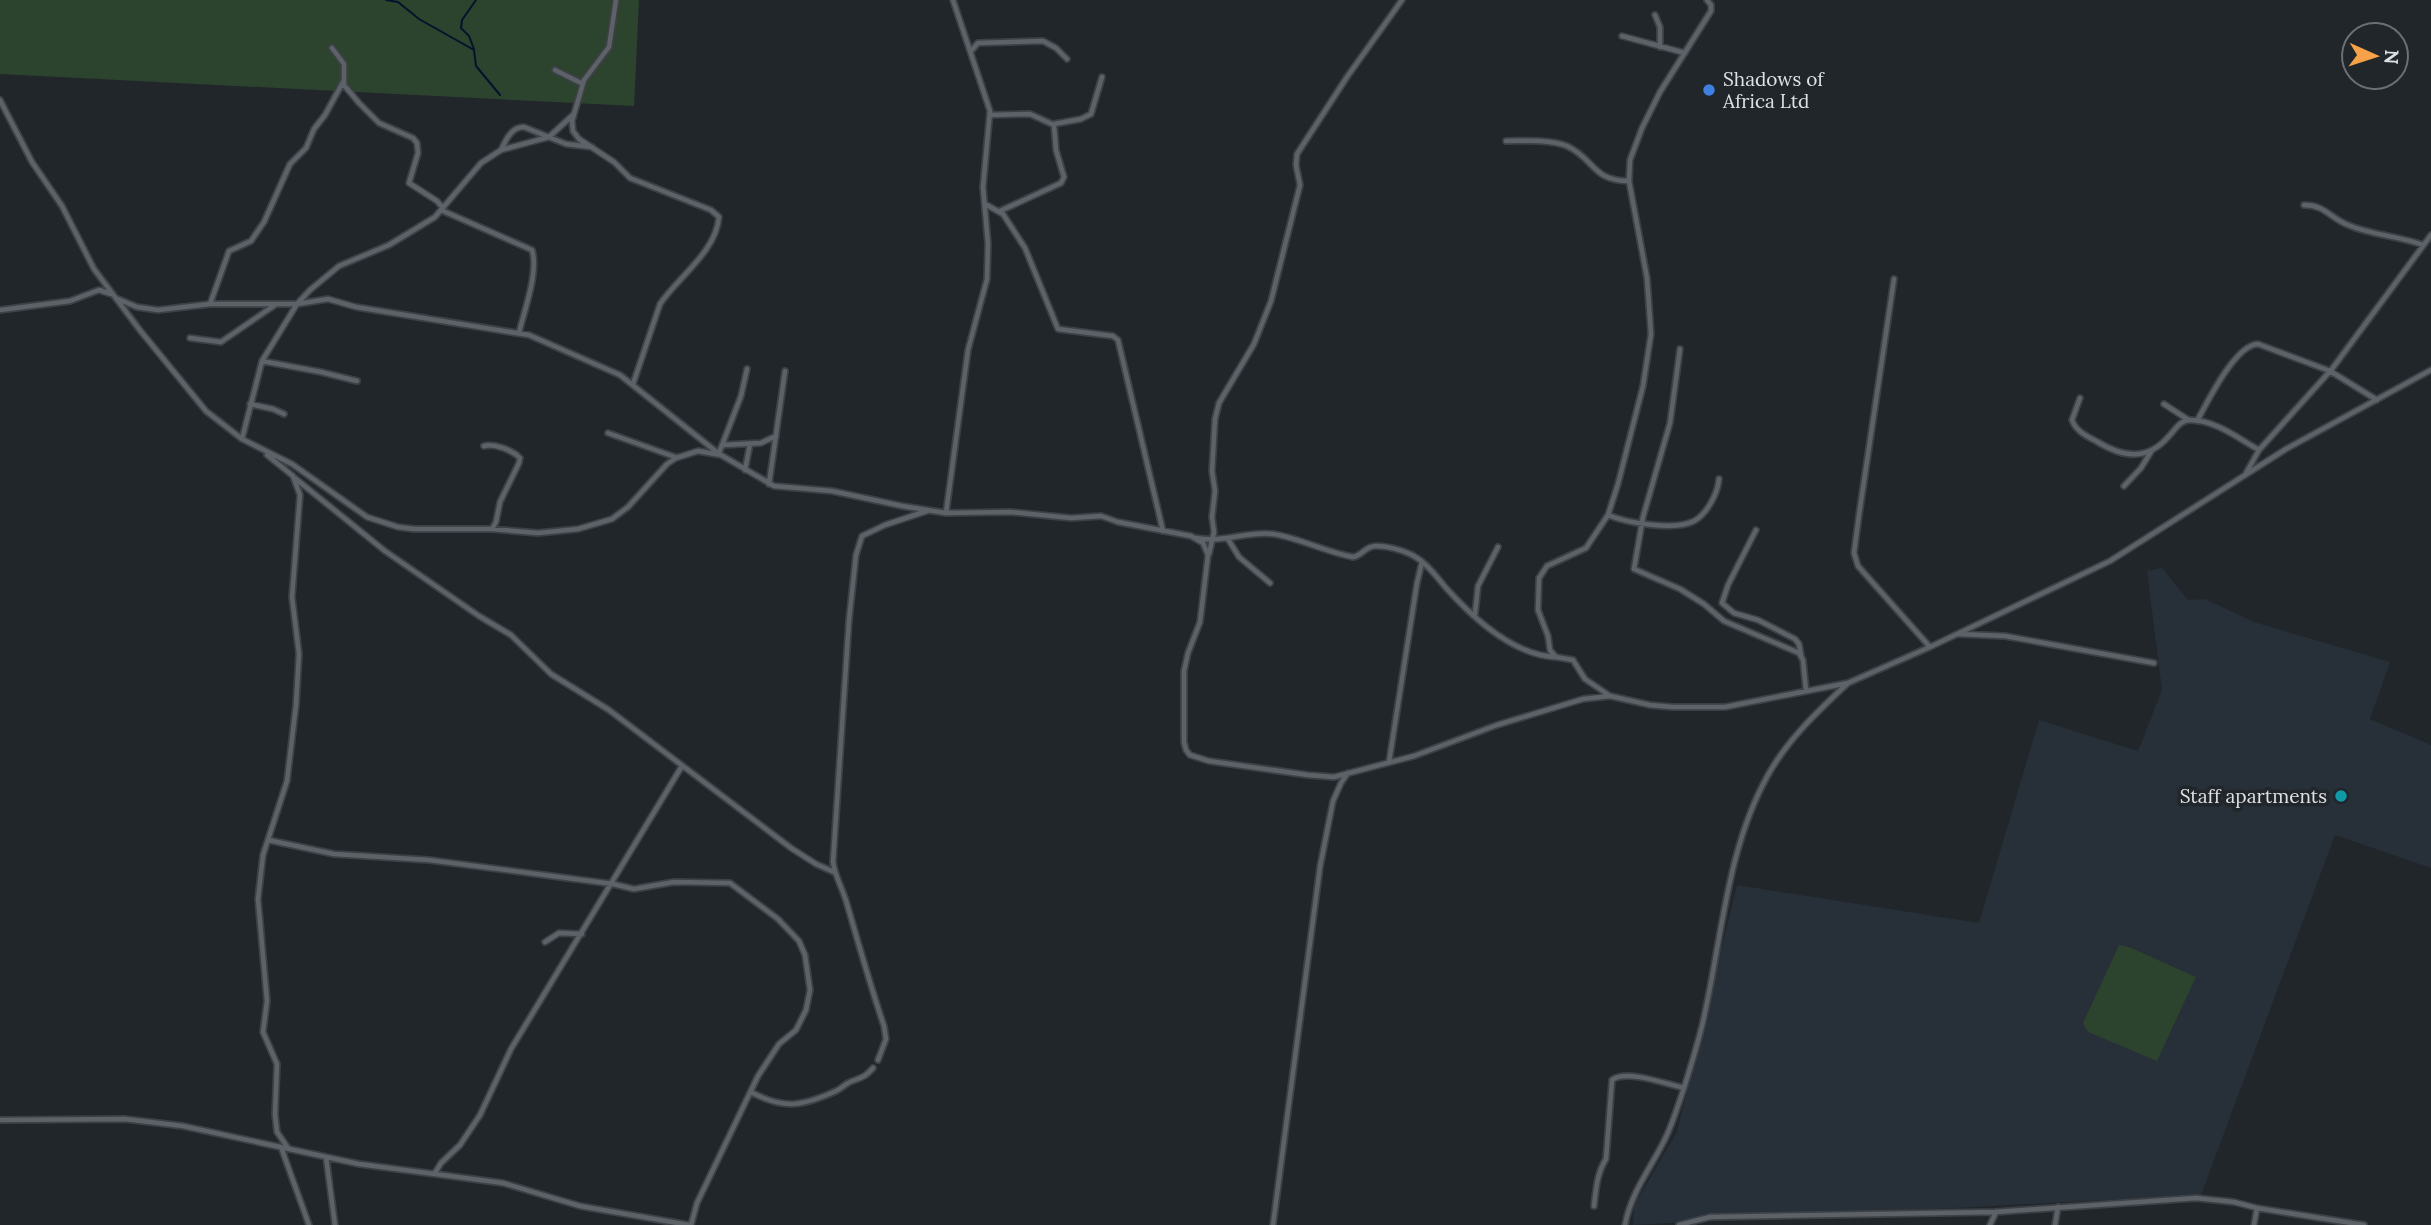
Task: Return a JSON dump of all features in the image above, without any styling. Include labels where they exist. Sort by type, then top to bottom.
[{"type":"street","points":[[616,0],[608,49],[583,84],[574,113],[572,127],[575,135],[614,162],[630,178],[712,210],[719,218],[713,234],[692,268],[660,304],[633,384]]},
{"type":"street","points":[[946,513],[968,350],[987,279],[988,244],[983,181],[990,115],[953,0]]},
{"type":"street","points":[[1402,0],[1297,154],[1300,185],[1271,301],[1254,344],[1222,398],[1215,419],[1212,459],[1215,491],[1212,512],[1213,541],[1200,622],[1184,671],[1184,733],[1186,750],[1194,757],[1330,777],[1414,756],[1518,718],[1583,699],[1610,696],[1650,705],[1701,708],[1751,703],[1848,683],[2110,561],[2286,449],[2431,370]]},
{"type":"street","points":[[1556,657],[1550,650],[1548,636],[1538,610],[1539,578],[1547,566],[1586,548],[1608,515],[1640,398],[1651,334],[1647,278],[1629,181],[1630,160],[1660,92],[1711,11],[1707,0]]},
{"type":"street","points":[[1655,15],[1660,27],[1660,47]]},
{"type":"street","points":[[1622,36],[1685,53]]},
{"type":"street","points":[[971,51],[978,43],[984,42],[1040,41],[1056,48],[1067,59]]},
{"type":"street","points":[[210,304],[229,251],[247,244],[264,222],[290,164],[306,148],[314,129],[343,82],[344,64],[332,48]]},
{"type":"street","points":[[555,71],[583,84]]},
{"type":"street","points":[[990,115],[1030,114],[1053,124],[1081,119],[1091,114],[1102,77]]},
{"type":"street","points":[[343,82],[375,120],[414,140],[418,153],[409,183],[437,201],[442,209],[532,250],[535,259],[519,333]]},
{"type":"street","points":[[0,100],[32,162],[62,206],[94,269],[206,411],[242,439],[292,464],[367,517],[388,524],[429,530],[492,529],[548,533],[603,523],[628,507],[661,470],[676,458],[698,451],[720,454]]},
{"type":"street","points":[[242,439],[261,361],[297,304],[339,266],[404,238],[435,217],[481,163],[501,150],[549,137],[574,113]]},
{"type":"street","points":[[1000,211],[1064,180],[1056,150],[1056,127],[1053,124]]},
{"type":"street","points":[[501,150],[518,127],[572,146],[593,147]]},
{"type":"street","points":[[1506,141],[1564,145],[1579,153],[1604,177],[1629,181]]},
{"type":"street","points":[[984,204],[1000,211],[1029,256],[1057,328],[1113,336],[1118,340],[1163,531]]},
{"type":"street","points":[[2304,205],[2327,211],[2347,225],[2423,245]]},
{"type":"street","points":[[2245,476],[2259,450],[2330,371],[2431,235]]},
{"type":"street","points":[[1895,279],[1854,557],[1858,566],[1930,647]]},
{"type":"street","points":[[0,310],[24,305],[70,302],[99,290],[137,307],[158,310],[210,304],[297,304],[328,299],[356,307],[519,333],[602,365],[633,384],[720,454],[769,484],[832,491],[946,513],[1004,512],[1072,518],[1098,515],[1114,521],[1213,541],[1249,534],[1271,534],[1353,557],[1377,546],[1411,555],[1422,562],[1457,600],[1505,641],[1518,649],[1573,660],[1585,678],[1610,696]]},
{"type":"street","points":[[190,338],[221,342],[277,304]]},
{"type":"street","points":[[2197,421],[2232,363],[2252,344],[2299,358],[2330,371],[2377,400]]},
{"type":"street","points":[[1680,349],[1670,423],[1642,524],[1636,571],[1680,589],[1704,604],[1722,620],[1784,645],[1801,656]]},
{"type":"street","points":[[261,361],[357,381]]},
{"type":"street","points":[[720,454],[741,396],[747,369]]},
{"type":"street","points":[[769,484],[785,371]]},
{"type":"street","points":[[2080,398],[2072,420],[2080,432],[2124,455],[2152,449],[2164,442],[2180,423],[2188,420],[2212,424],[2259,450]]},
{"type":"street","points":[[250,404],[284,414]]},
{"type":"street","points":[[2164,404],[2188,420]]},
{"type":"street","points":[[608,433],[676,458]]},
{"type":"street","points":[[723,445],[761,443],[777,436]]},
{"type":"street","points":[[484,446],[490,444],[520,458],[499,505],[492,529]]},
{"type":"street","points":[[745,470],[750,444]]},
{"type":"street","points":[[2124,486],[2152,449]]},
{"type":"street","points":[[264,452],[384,551],[511,635],[551,674],[609,710],[799,853],[834,872]]},
{"type":"street","points":[[288,1148],[277,1132],[275,1114],[278,1064],[263,1032],[267,1001],[258,899],[261,867],[287,782],[298,689],[299,646],[292,597],[300,495],[293,477]]},
{"type":"street","points":[[1608,515],[1642,524],[1670,525],[1695,520],[1712,498],[1719,479]]},
{"type":"street","points":[[878,1060],[886,1039],[884,1026],[859,952],[844,892],[834,872],[833,850],[856,555],[862,536],[869,531],[928,511]]},
{"type":"street","points":[[1756,530],[1728,585],[1723,603],[1734,614],[1770,625],[1795,639],[1799,644],[1806,691]]},
{"type":"street","points":[[1195,538],[1205,546],[1209,555]]},
{"type":"street","points":[[1228,539],[1239,557],[1270,583]]},
{"type":"street","points":[[1475,615],[1478,586],[1498,547]]},
{"type":"street","points":[[1389,762],[1422,562]]},
{"type":"street","points":[[1958,634],[2005,636],[2154,663]]},
{"type":"street","points":[[1625,1225],[1632,1197],[1665,1139],[1684,1088],[1704,1016],[1729,891],[1748,823],[1762,788],[1777,761],[1804,726],[1848,683]]},
{"type":"street","points":[[435,1174],[441,1163],[460,1145],[474,1125],[512,1049],[682,766]]},
{"type":"street","points":[[1273,1225],[1318,875],[1333,801],[1348,773]]},
{"type":"street","points":[[0,1120],[125,1119],[183,1125],[377,1167],[503,1183],[580,1206],[690,1225],[697,1203],[758,1076],[784,1038],[796,1030],[806,1010],[810,982],[802,946],[778,919],[730,883],[674,882],[634,889],[429,860],[334,854],[268,840]]},
{"type":"street","points":[[545,942],[559,933],[582,934]]},
{"type":"street","points":[[751,1092],[775,1103],[801,1104],[862,1079],[873,1068]]},
{"type":"street","points":[[1594,1206],[1596,1184],[1601,1165],[1606,1159],[1612,1080],[1622,1075],[1684,1088]]},
{"type":"street","points":[[280,1146],[309,1225]]},
{"type":"street","points":[[326,1157],[335,1225]]},
{"type":"street","points":[[1679,1225],[1710,1217],[1996,1212],[2196,1198],[2364,1225]]},
{"type":"street","points":[[2055,1225],[2058,1207]]},
{"type":"street","points":[[2254,1225],[2257,1208]]},
{"type":"street","points":[[1990,1225],[1996,1212]]},
{"type":"shaded area","points":[[2162,568],[2188,600],[2205,599],[2254,622],[2390,662],[2370,719],[2431,745],[2431,868],[2335,835],[2201,1195],[1633,1225],[1634,1205],[1677,1132],[1737,885],[1979,923],[2039,720],[2138,751],[2162,690],[2147,571]]},
{"type":"green space","points":[[0,0],[639,0],[634,106],[0,74]]},
{"type":"green space","points":[[2119,945],[2196,977],[2157,1061],[2088,1032],[2083,1023]]},
{"type":"waterway","points":[[386,0],[398,2],[419,19],[474,50],[476,66],[500,95]]},
{"type":"waterway","points":[[474,49],[469,36],[461,28],[462,20],[476,0]]},
{"type":"place","name":"Shadows of Africa Ltd","points":[[1709,90]]},
{"type":"place","name":"Staff apartments","points":[[2341,796]]}]
